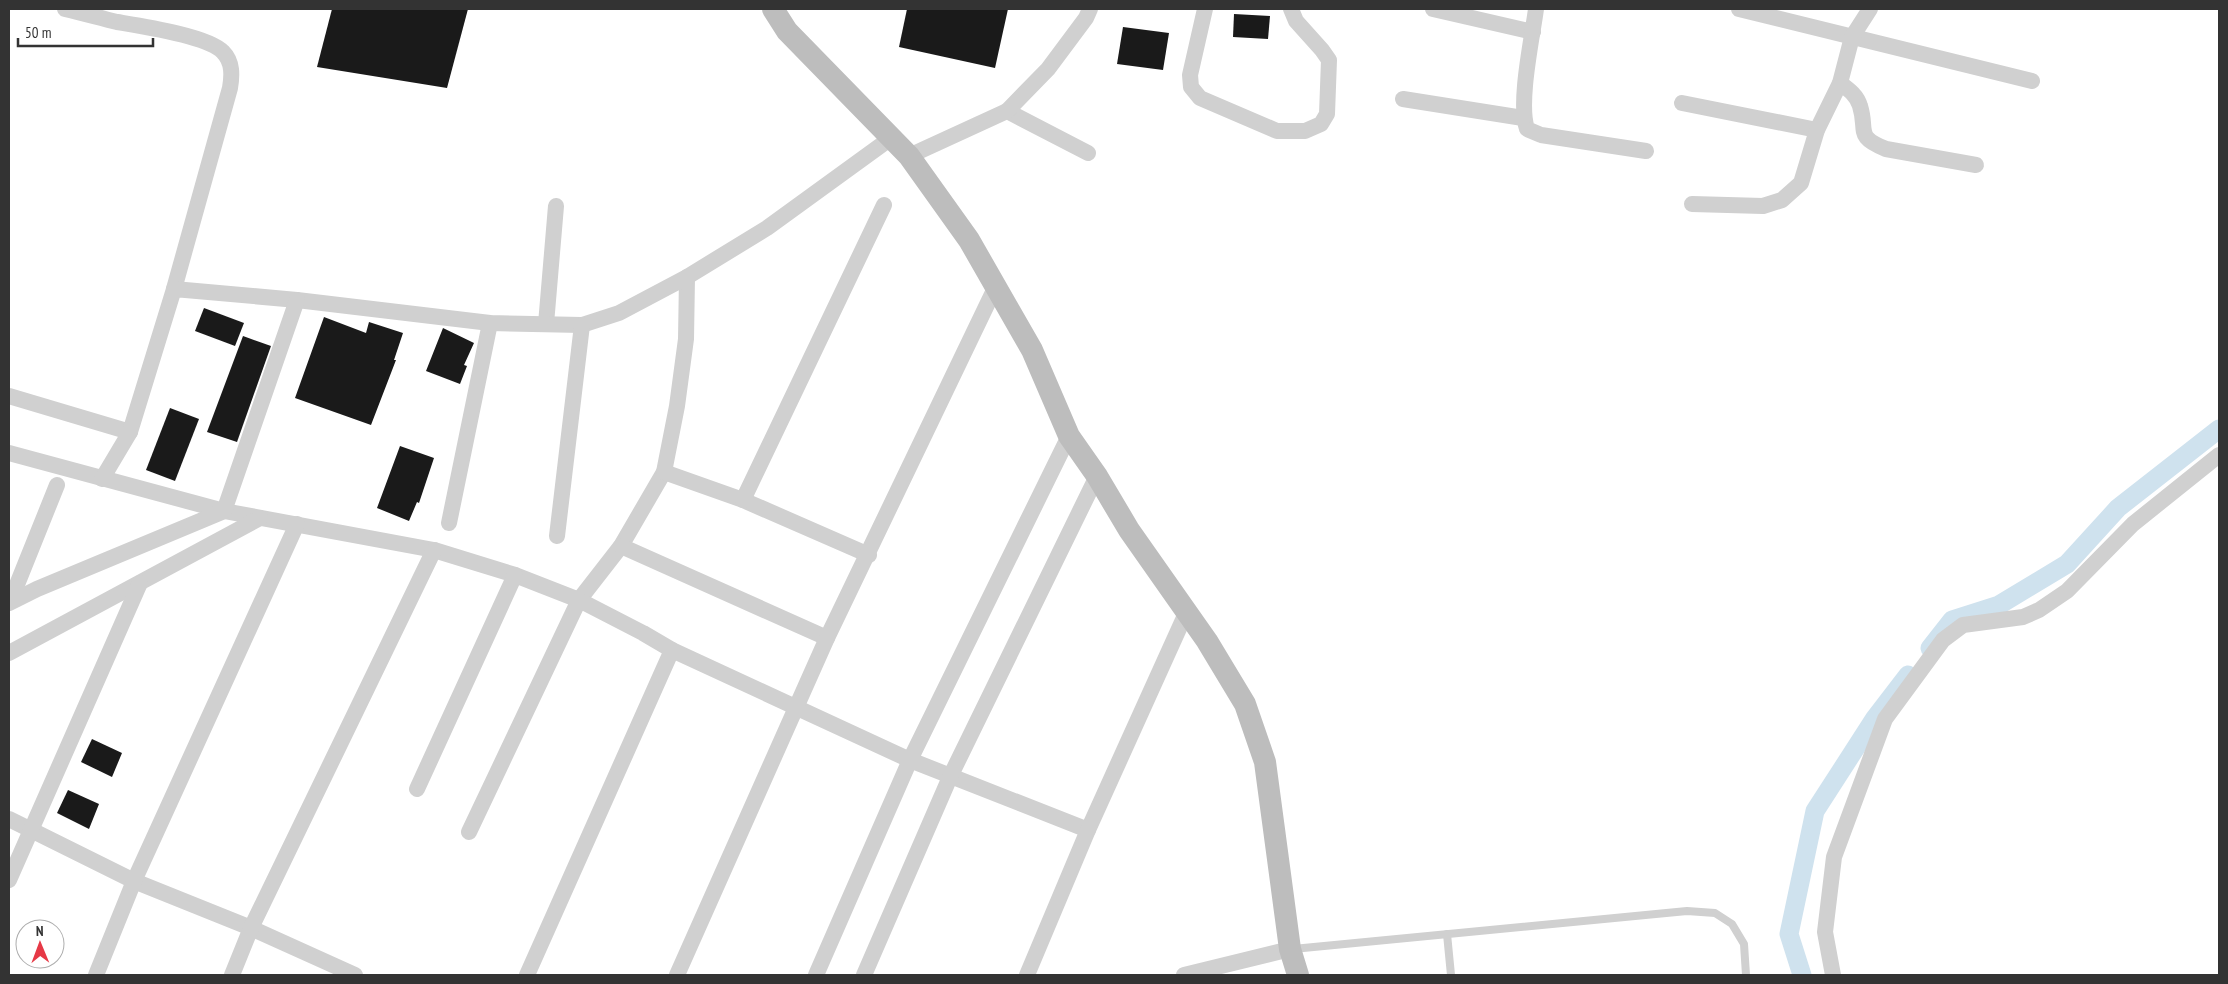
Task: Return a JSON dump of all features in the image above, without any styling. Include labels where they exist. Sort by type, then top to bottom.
[{"type":"street","points":[[65,9],[117,22],[146,26],[206,42],[223,52],[230,64],[230,88],[174,289],[130,432],[102,479]]},
{"type":"street","points":[[773,9],[787,31],[909,156],[969,240],[1032,350],[1069,436],[1097,476],[1129,530],[1208,641],[1244,704],[1265,762],[1290,949],[1298,975]]},
{"type":"street","points":[[909,156],[1007,111],[1048,69],[1086,18],[1090,9]]},
{"type":"street","points":[[1205,9],[1190,75],[1192,87],[1200,98],[1276,131],[1305,131],[1321,124],[1327,114],[1329,60],[1296,21],[1291,9]]},
{"type":"street","points":[[1433,9],[1533,32]]},
{"type":"street","points":[[1536,9],[1523,118],[1527,130],[1541,135],[1646,151]]},
{"type":"street","points":[[1739,9],[2032,81]]},
{"type":"street","points":[[1692,204],[1763,206],[1782,200],[1801,183],[1817,130],[1840,83],[1852,37],[1870,9]]},
{"type":"street","points":[[1840,83],[1853,93],[1861,107],[1863,132],[1873,144],[1886,149],[1976,165]]},
{"type":"street","points":[[1403,99],[1523,118]]},
{"type":"street","points":[[1682,103],[1817,130]]},
{"type":"street","points":[[1007,111],[1088,153]]},
{"type":"street","points":[[174,289],[297,300],[490,323],[582,325],[619,313],[687,277],[767,228],[891,138]]},
{"type":"street","points":[[743,500],[884,205]]},
{"type":"street","points":[[546,324],[556,206]]},
{"type":"street","points":[[469,832],[579,600],[621,546],[664,472],[686,339],[687,277]]},
{"type":"street","points":[[677,975],[827,638],[869,555],[996,286]]},
{"type":"street","points":[[9,603],[37,589],[224,511],[297,300]]},
{"type":"street","points":[[448,523],[490,323]]},
{"type":"street","points":[[557,536],[582,325]]},
{"type":"street","points":[[9,396],[130,432]]},
{"type":"street","points":[[816,975],[910,760],[1069,436]]},
{"type":"street","points":[[9,453],[224,511],[434,550],[515,575],[579,600],[643,632],[672,650],[910,760],[1088,830]]},
{"type":"street","points":[[1833,975],[1825,932],[1834,857],[1885,719],[1943,640],[1963,625],[2023,618],[2039,610],[2067,591],[2132,524],[2219,455]]},
{"type":"street","points":[[664,472],[743,500],[869,555]]},
{"type":"street","points":[[864,975],[950,777],[1097,476]]},
{"type":"street","points":[[9,603],[57,485]]},
{"type":"street","points":[[9,652],[260,518]]},
{"type":"street","points":[[96,975],[134,881],[297,524]]},
{"type":"street","points":[[621,546],[827,638]]},
{"type":"street","points":[[232,975],[251,928],[434,550]]},
{"type":"street","points":[[417,789],[515,575]]},
{"type":"street","points":[[9,880],[140,583]]},
{"type":"street","points":[[1027,975],[1088,830],[1187,611]]},
{"type":"street","points":[[527,975],[672,650]]},
{"type":"street","points":[[9,819],[134,881],[251,928],[355,975]]},
{"type":"street","points":[[1184,975],[1290,949]]},
{"type":"lane","points":[[1290,949],[1687,911],[1715,913],[1732,924],[1744,944],[1746,975]]},
{"type":"lane","points":[[1447,934],[1451,975]]},
{"type":"building","points":[[332,9],[468,9],[447,88],[317,67]]},
{"type":"building","points":[[907,9],[1008,9],[995,68],[899,47]]},
{"type":"building","points":[[1234,14],[1270,16],[1268,39],[1233,37]]},
{"type":"building","points":[[1123,27],[1169,33],[1163,70],[1117,64]]},
{"type":"building","points":[[204,308],[244,323],[235,346],[195,331]]},
{"type":"building","points":[[324,317],[366,333],[369,322],[403,333],[394,360],[396,360],[371,425],[295,398]]},
{"type":"building","points":[[443,328],[474,343],[464,365],[467,366],[460,384],[426,371]]},
{"type":"building","points":[[243,336],[271,346],[237,442],[207,432]]},
{"type":"building","points":[[170,408],[199,419],[175,481],[146,470]]},
{"type":"building","points":[[400,446],[434,458],[419,503],[417,502],[409,521],[377,508]]},
{"type":"building","points":[[92,739],[122,753],[112,777],[81,762]]},
{"type":"building","points":[[68,790],[99,804],[89,829],[57,813]]},
{"type":"waterway","points":[[1930,648],[1952,620],[1999,605],[2067,564],[2118,508],[2219,429]]},
{"type":"waterway","points":[[1802,975],[1789,934],[1815,811],[1875,718],[1908,675]]}]
